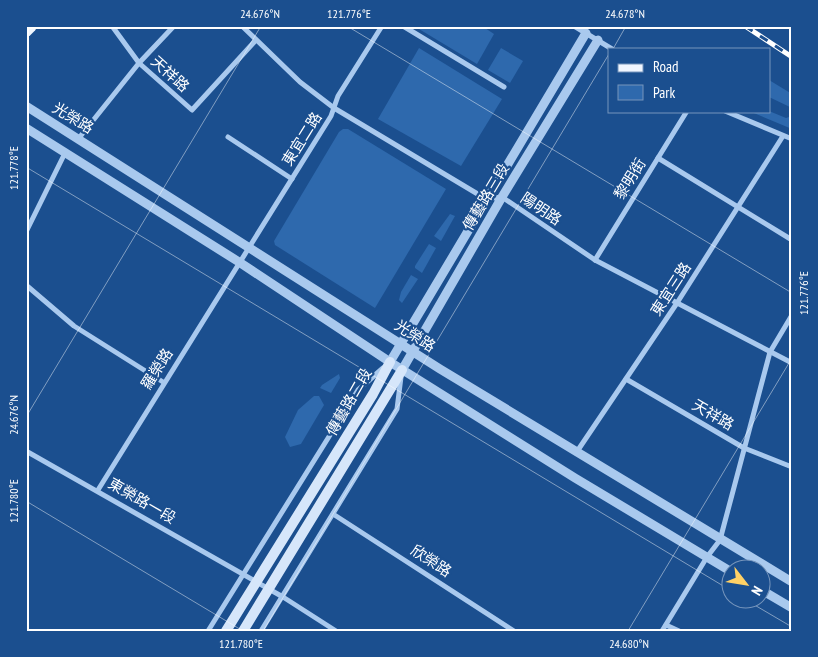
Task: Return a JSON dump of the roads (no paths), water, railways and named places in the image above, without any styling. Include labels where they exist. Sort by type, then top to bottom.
[{"type":"main road","points":[[26,30],[31,26]]},
{"type":"main road","name":"傳藝路二段","points":[[226,631],[373,394],[390,362]]},
{"type":"main road","name":"傳藝路二段","points":[[243,631],[402,370]]},
{"type":"street","name":"天祥路","points":[[112,26],[139,63],[192,110],[256,40]]},
{"type":"street","points":[[79,138],[139,63],[174,26]]},
{"type":"street","points":[[242,26],[300,82],[334,108],[486,199]]},
{"type":"street","name":"東宜二路","points":[[239,262],[331,116],[338,96],[382,26]]},
{"type":"street","points":[[403,26],[504,87]]},
{"type":"street","points":[[574,26],[610,48]]},
{"type":"street","name":"傳藝路三段","points":[[390,362],[586,34]]},
{"type":"street","name":"傳藝路三段","points":[[402,370],[502,197],[598,40]]},
{"type":"street","name":"光榮路","points":[[26,106],[576,453],[792,582]]},
{"type":"street","name":"黎明街","points":[[595,260],[686,112]]},
{"type":"street","points":[[727,112],[792,139]]},
{"type":"street","points":[[26,128],[239,262],[402,370],[570,476],[720,565]]},
{"type":"street","name":"東宜三路","points":[[576,453],[677,303],[783,136]]},
{"type":"street","points":[[228,137],[292,179]]},
{"type":"street","points":[[26,232],[65,153]]},
{"type":"street","points":[[658,158],[792,240]]},
{"type":"street","name":"陽明路","points":[[486,199],[502,197],[595,260],[792,363]]},
{"type":"street","name":"羅榮路","points":[[98,490],[239,262]]},
{"type":"street","points":[[26,285],[74,326],[164,382]]},
{"type":"street","points":[[662,631],[707,557],[720,540],[770,352],[792,315]]},
{"type":"street","name":"傳藝路二段","points":[[208,631],[358,390],[390,362]]},
{"type":"street","points":[[261,631],[397,410],[402,370]]},
{"type":"street","name":"天祥路","points":[[626,379],[744,448],[792,466]]},
{"type":"street","name":"東榮路一段","points":[[26,451],[98,490],[283,597],[336,631]]},
{"type":"street","name":"欣榮路","points":[[333,514],[514,631]]},
{"type":"street","points":[[770,595],[792,608]]},
{"type":"street","points":[[666,625],[679,631]]},
{"type":"railway","points":[[745,26],[792,57]]}]
